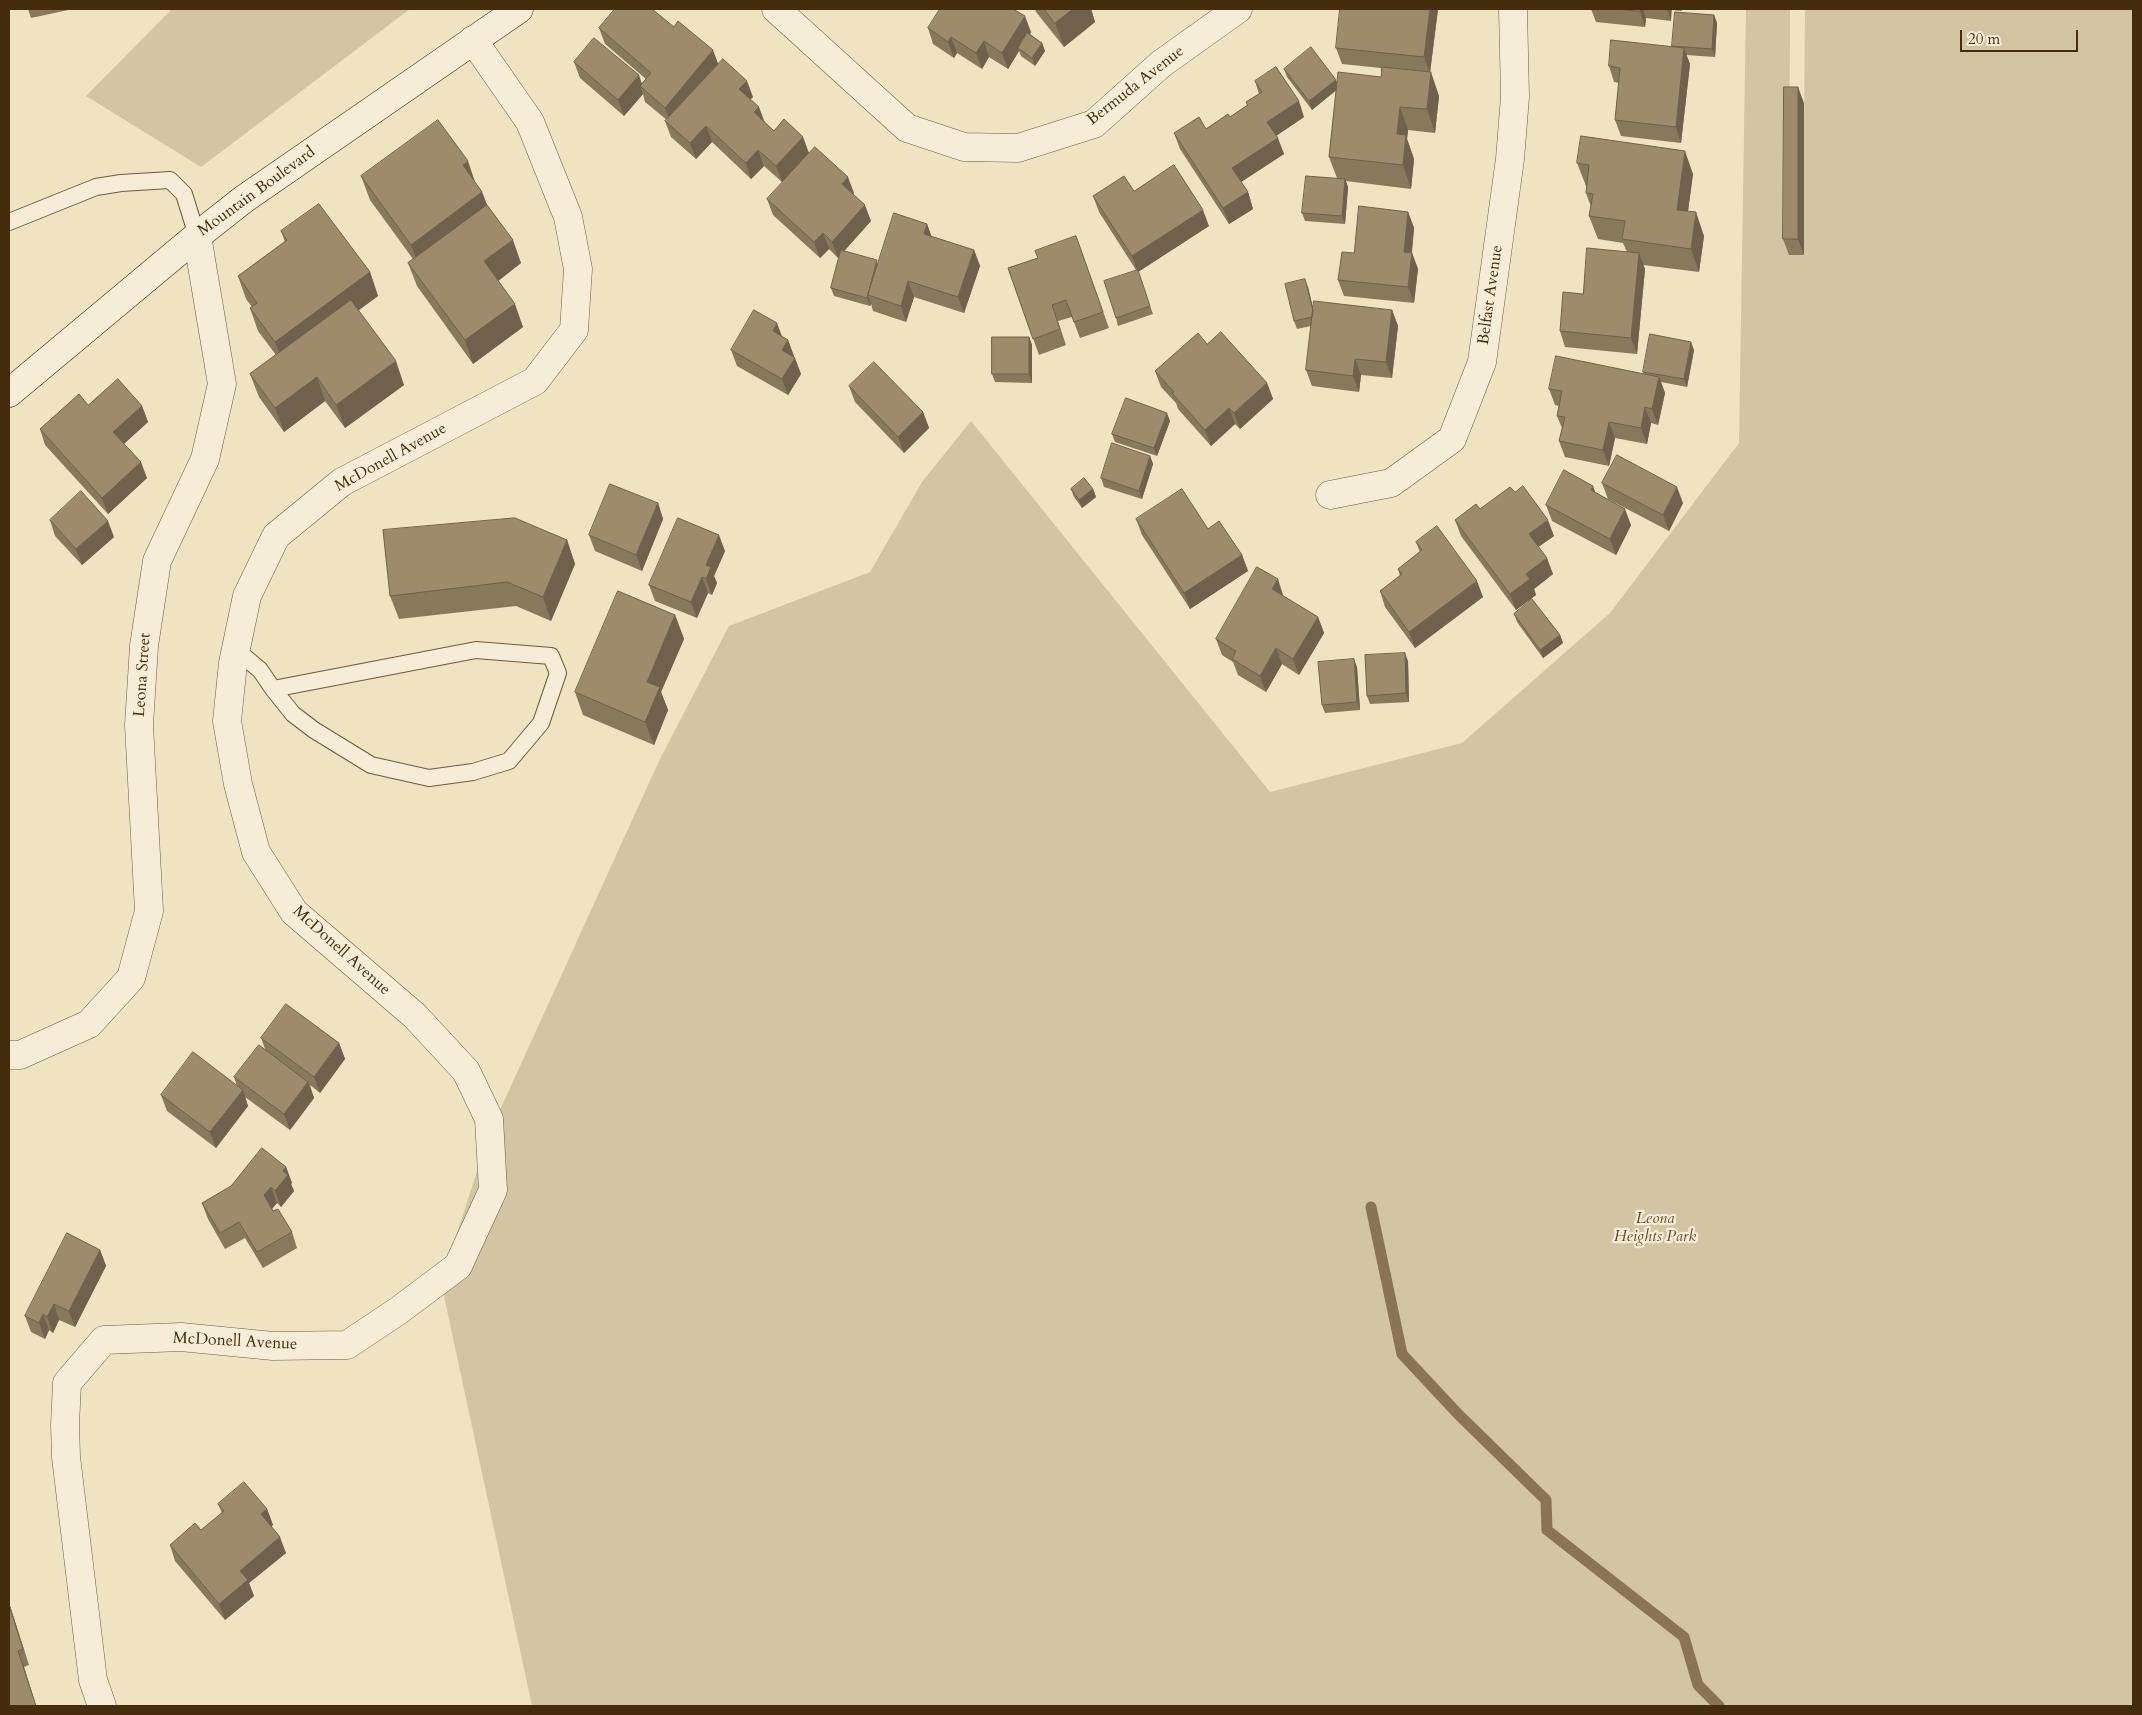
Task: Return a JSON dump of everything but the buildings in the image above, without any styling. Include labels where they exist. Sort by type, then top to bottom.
[{"type":"street","name":"Mountain Boulevard","points":[[9,393],[244,199],[519,9]]},
{"type":"street","name":"Bermuda Avenue","points":[[776,9],[907,128],[964,147],[1018,148],[1094,124],[1161,64],[1238,9]]},
{"type":"street","name":"Belfast Avenue","points":[[1330,495],[1391,483],[1452,439],[1482,362],[1510,160],[1515,97],[1513,9]]},
{"type":"street","name":"McDonell Avenue","points":[[102,1706],[93,1680],[66,1457],[67,1383],[104,1340],[181,1337],[273,1346],[347,1345],[398,1312],[458,1266],[492,1190],[490,1119],[466,1071],[415,1016],[294,912],[256,852],[238,784],[227,721],[236,649],[247,596],[276,536],[342,482],[535,381],[574,330],[578,269],[568,217],[530,122],[472,40]]},
{"type":"street","name":"Leona Street","points":[[9,1055],[20,1055],[89,1024],[130,978],[149,911],[139,725],[144,646],[157,561],[205,459],[222,384],[197,236]]},
{"type":"lane","points":[[9,222],[96,187],[121,183],[170,180],[184,194],[197,236]]},
{"type":"lane","points":[[236,649],[260,670],[273,689],[294,714],[314,730],[372,765],[429,778],[473,772],[509,761],[541,723],[558,673],[551,656],[476,650],[273,689]]},
{"type":"green space","points":[[172,9],[410,9],[201,167],[86,96]]},
{"type":"green space","name":"Leona Heights Park","points":[[1746,9],[1790,9],[1789,254],[1803,255],[1805,9],[2133,9],[2133,1706],[532,1706],[441,1282],[490,1132],[659,761],[729,626],[870,572],[922,482],[971,421],[1270,792],[1462,743],[1610,613],[1739,443]]},
{"type":"waterway","points":[[1371,1207],[1402,1354],[1458,1414],[1546,1500],[1547,1530],[1684,1637],[1698,1685],[1719,1706]]}]
